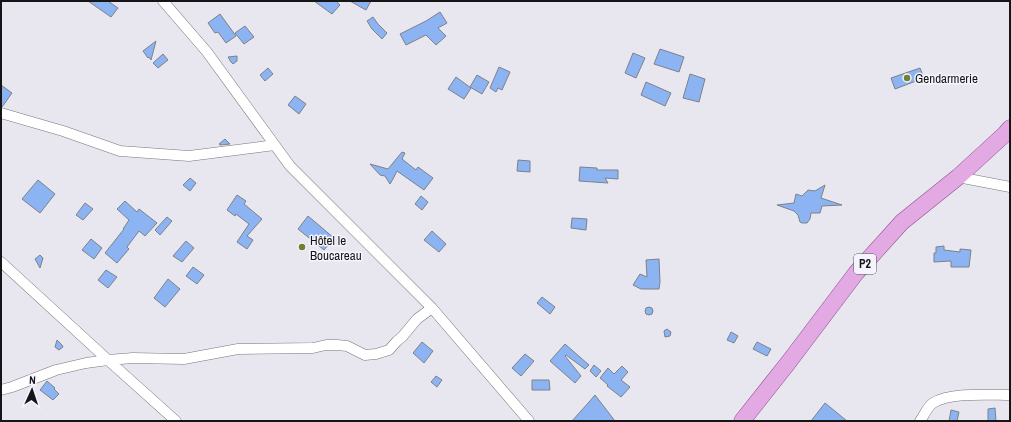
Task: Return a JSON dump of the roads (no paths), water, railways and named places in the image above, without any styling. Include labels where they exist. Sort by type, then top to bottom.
[{"type":"main road","name":"P2","points":[[742,421],[856,273],[902,222],[958,177],[1010,128]]},
{"type":"street","points":[[163,1],[208,52],[290,166],[432,308],[529,421]]},
{"type":"street","points":[[1,113],[63,131],[120,151],[189,156],[275,145]]},
{"type":"street","points":[[958,177],[1010,187]]},
{"type":"street","points":[[1,262],[176,421]]},
{"type":"street","points":[[1,390],[56,370],[86,363],[108,360],[133,358],[184,359],[238,349],[313,348],[326,345],[347,346],[365,355],[376,354],[389,350],[417,319],[432,308]]},
{"type":"street","points":[[920,421],[932,404],[946,398],[966,395],[1010,395]]},
{"type":"place","name":"Gendarmerie","points":[[907,78]]},
{"type":"place","name":"Hôtel le Boucareau","points":[[302,247]]}]
